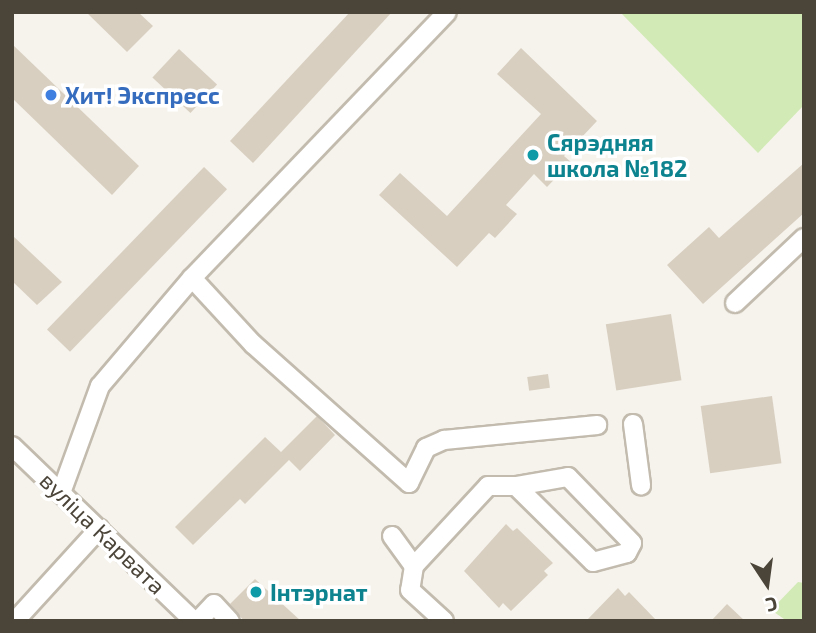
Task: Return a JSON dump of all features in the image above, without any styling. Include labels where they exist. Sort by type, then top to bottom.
[{"type":"street","points":[[61,493],[100,386],[192,278],[447,12]]},
{"type":"street","points":[[735,303],[804,238]]},
{"type":"street","points":[[192,278],[253,344],[409,483],[426,448],[444,440],[597,425]]},
{"type":"street","points":[[633,424],[641,485]]},
{"type":"street","name":"вуліца Карвата","points":[[12,446],[196,621]]},
{"type":"street","points":[[444,621],[410,590],[414,566],[488,486],[516,486],[568,477],[632,543],[627,553],[593,562],[516,486]]},
{"type":"street","points":[[15,621],[99,529]]},
{"type":"street","points":[[392,536],[414,566]]},
{"type":"street","points":[[196,621],[214,604],[230,621]]},
{"type":"green space","points":[[620,12],[804,12],[804,105],[758,153]]},
{"type":"green space","points":[[798,582],[804,583],[804,621],[787,621],[771,610]]},
{"type":"building","points":[[86,12],[138,12],[153,26],[127,52]]},
{"type":"building","points":[[350,12],[392,12],[253,163],[230,141]]},
{"type":"building","points":[[12,44],[139,166],[112,195],[12,98]]},
{"type":"building","name":"Сярэдняя школа №182","points":[[521,48],[597,121],[564,156],[571,162],[547,187],[534,174],[506,205],[517,214],[495,238],[489,233],[457,267],[379,195],[400,173],[447,216],[541,114],[497,74]]},
{"type":"building","points":[[179,49],[217,84],[190,113],[152,78]]},
{"type":"building","points":[[804,163],[804,213],[703,304],[667,265],[709,227],[719,238]]},
{"type":"building","points":[[204,167],[227,189],[70,352],[47,330]]},
{"type":"building","points":[[12,235],[62,282],[37,305],[12,281]]},
{"type":"building","points":[[671,314],[681,380],[616,390],[606,324]]},
{"type":"building","points":[[548,374],[550,388],[529,391],[527,377]]},
{"type":"building","points":[[772,396],[781,463],[710,473],[701,406]]},
{"type":"building","points":[[317,416],[335,435],[300,471],[289,460],[245,504],[240,499],[193,545],[175,527],[265,437],[281,452]]},
{"type":"building","points":[[506,524],[513,531],[517,528],[553,563],[544,571],[548,575],[511,611],[503,603],[499,608],[464,571]]},
{"type":"building","name":"Інтэрнат","points":[[255,579],[301,621],[244,621],[230,604]]},
{"type":"building","points":[[618,588],[625,596],[629,592],[657,621],[586,621]]},
{"type":"building","points":[[727,604],[745,621],[711,621]]},
{"type":"place","name":"Хит! Экспресс","points":[[51,95]]},
{"type":"place","name":"Сярэдняя школа №182","points":[[533,155]]},
{"type":"place","name":"Інтэрнат","points":[[256,592]]}]
